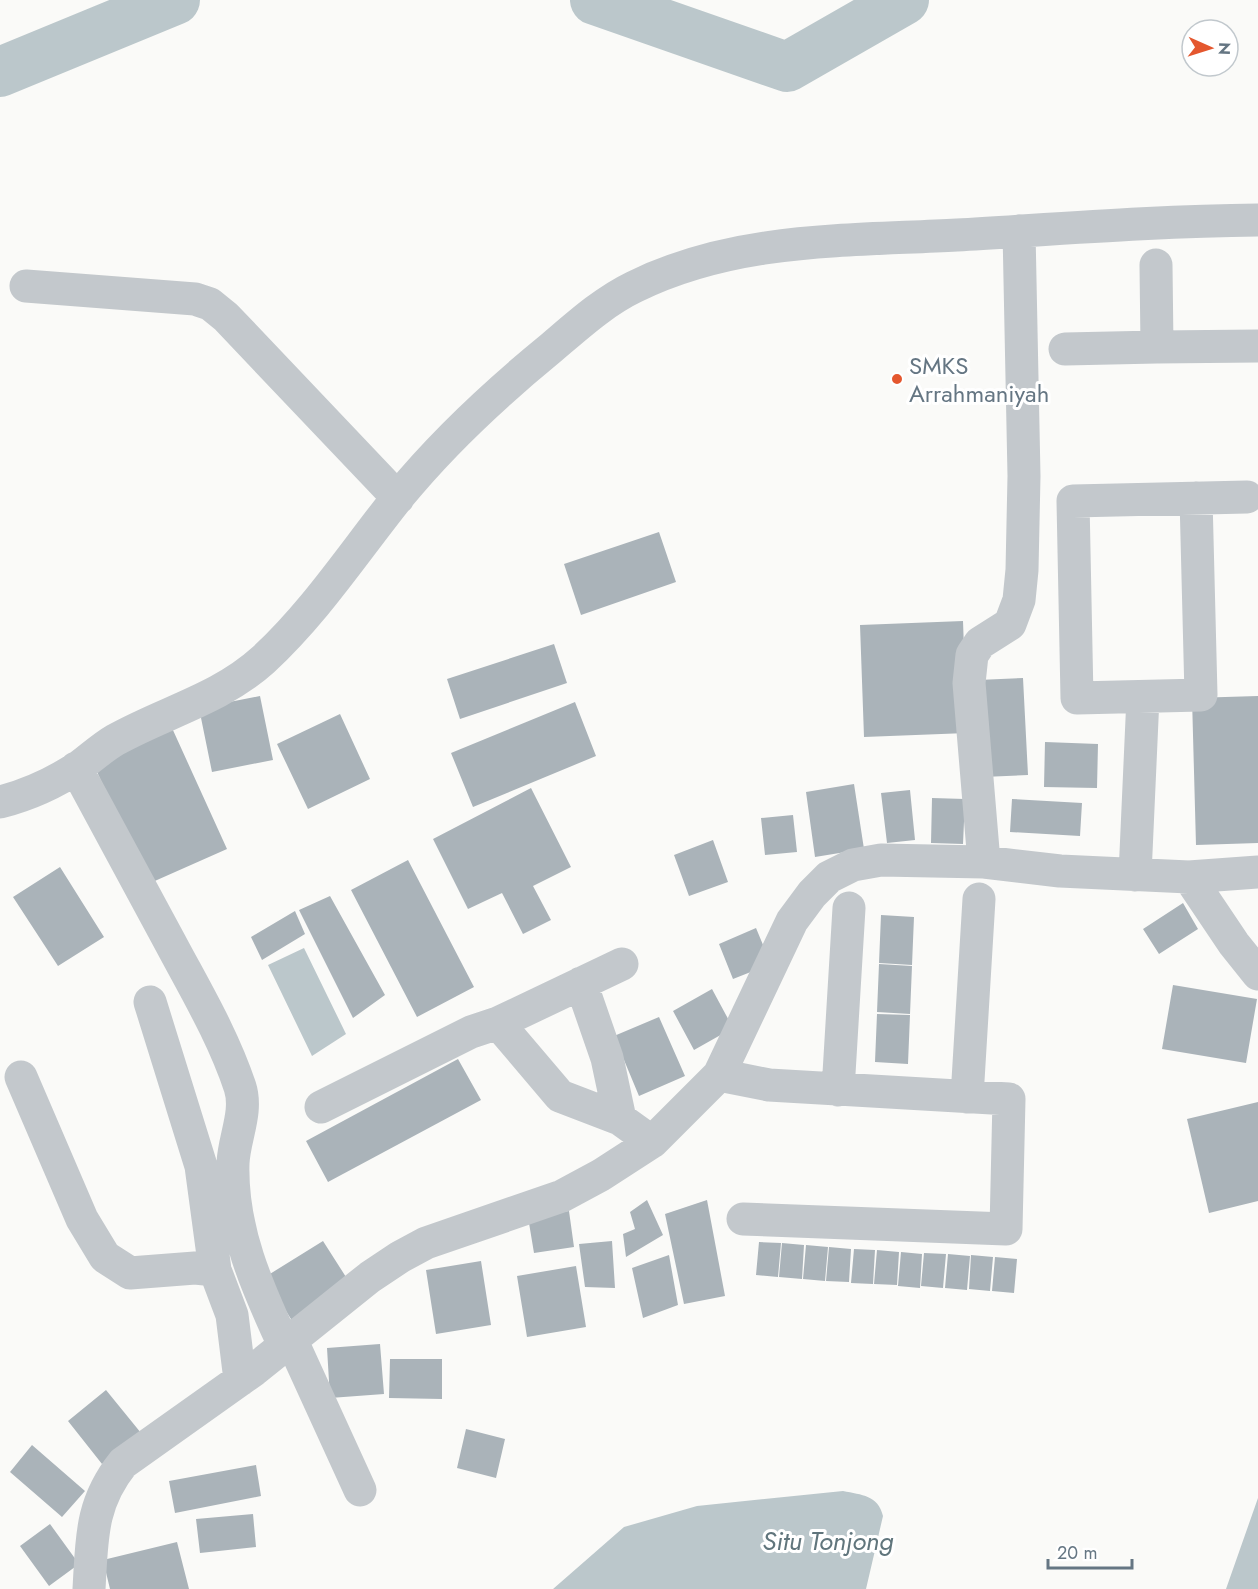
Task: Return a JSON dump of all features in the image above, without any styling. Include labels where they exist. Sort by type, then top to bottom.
[{"type":"street","points":[[2,793],[35,790],[76,768],[115,740],[229,686],[260,663],[320,601],[398,498],[454,433],[585,319],[630,289],[669,271],[747,249],[857,239],[1176,221],[1258,220]]},
{"type":"street","points":[[984,862],[969,683],[972,655],[980,643],[1010,624],[1019,600],[1023,501],[1019,231]]},
{"type":"street","points":[[1156,265],[1157,347]]},
{"type":"street","points":[[26,286],[195,299],[210,304],[226,317],[398,498]]},
{"type":"street","points":[[1065,349],[1258,346]]},
{"type":"street","points":[[1023,501],[1246,497]]},
{"type":"street","points":[[1073,501],[1077,698],[1143,697],[1201,695],[1197,498]]},
{"type":"street","points":[[1136,875],[1143,697]]},
{"type":"street","points":[[76,768],[218,1030],[240,1088],[242,1104],[233,1161],[233,1190],[241,1237],[254,1280],[288,1342],[360,1490]]},
{"type":"street","points":[[88,1589],[92,1527],[109,1480],[123,1463],[240,1380],[370,1277],[417,1247],[562,1196],[652,1142],[719,1076],[792,921],[812,894],[829,877],[853,865],[881,860],[984,862],[1060,871],[1189,877],[1258,872]]},
{"type":"street","points":[[1189,877],[1234,944],[1258,974]]},
{"type":"street","points":[[967,1097],[978,899]]},
{"type":"street","points":[[838,1090],[849,909]]},
{"type":"street","points":[[321,1107],[471,1032],[498,1023],[622,964]]},
{"type":"street","points":[[581,982],[607,1058],[620,1119]]},
{"type":"street","points":[[150,1002],[201,1166],[215,1270],[232,1315],[240,1380]]},
{"type":"street","points":[[498,1023],[560,1096],[620,1119],[652,1142]]},
{"type":"street","points":[[719,1076],[769,1086],[1009,1100],[1006,1229],[742,1220]]},
{"type":"street","points":[[21,1077],[82,1219],[105,1257],[130,1273],[195,1268],[215,1270]]},
{"type":"water","points":[[304,948],[346,1034],[312,1056],[268,965]]},
{"type":"water","name":"Situ Tonjong","points":[[843,1491],[863,1495],[873,1500],[881,1509],[883,1516],[866,1589],[553,1589],[624,1527],[697,1506]]},
{"type":"water","points":[[1258,1498],[1258,1589],[1226,1589]]},
{"type":"building","points":[[659,532],[676,582],[581,615],[564,564]]},
{"type":"building","points":[[963,621],[967,733],[864,737],[860,625]]},
{"type":"building","points":[[554,644],[567,683],[460,719],[447,679]]},
{"type":"building","points":[[1023,678],[1028,775],[983,777],[978,680]]},
{"type":"building","points":[[260,696],[273,760],[212,772],[199,708]]},
{"type":"building","points":[[1258,696],[1258,843],[1196,845],[1192,698]]},
{"type":"building","points":[[575,702],[596,756],[473,807],[451,753]]},
{"type":"building","points":[[340,714],[370,779],[308,809],[277,744]]},
{"type":"building","points":[[172,728],[227,849],[148,884],[93,763]]},
{"type":"building","points":[[1045,742],[1098,744],[1097,788],[1044,787]]},
{"type":"building","points":[[854,784],[864,849],[815,857],[806,792]]},
{"type":"building","points":[[531,788],[571,867],[533,886],[551,920],[523,934],[502,893],[468,909],[433,839]]},
{"type":"building","points":[[910,790],[915,840],[887,843],[881,793]]},
{"type":"building","points":[[932,798],[965,799],[963,844],[931,843]]},
{"type":"building","points":[[1012,799],[1082,803],[1080,836],[1010,832]]},
{"type":"building","points":[[793,815],[797,852],[765,855],[761,818]]},
{"type":"building","points":[[713,840],[728,882],[689,896],[674,855]]},
{"type":"building","points":[[408,860],[474,987],[417,1017],[351,890]]},
{"type":"building","points":[[60,867],[104,937],[58,966],[13,897]]},
{"type":"building","points":[[330,896],[385,995],[353,1018],[299,910]]},
{"type":"building","points":[[1183,903],[1198,929],[1159,954],[1143,929]]},
{"type":"building","points":[[295,911],[305,934],[262,960],[251,937]]},
{"type":"building","points":[[881,915],[914,917],[912,965],[879,963]]},
{"type":"building","points":[[756,928],[771,964],[733,979],[719,944]]},
{"type":"building","points":[[879,964],[912,966],[910,1014],[877,1012]]},
{"type":"building","points":[[1173,985],[1257,999],[1246,1063],[1162,1049]]},
{"type":"building","points":[[712,989],[733,1028],[694,1050],[673,1011]]},
{"type":"building","points":[[877,1014],[910,1015],[908,1064],[875,1062]]},
{"type":"building","points":[[659,1017],[685,1076],[639,1096],[614,1036]]},
{"type":"building","points":[[458,1059],[481,1100],[328,1182],[306,1141]]},
{"type":"building","points":[[1258,1102],[1258,1201],[1209,1213],[1187,1119]]},
{"type":"building","points":[[647,1200],[663,1235],[626,1257],[623,1234],[635,1229],[630,1212]]},
{"type":"building","points":[[707,1200],[725,1296],[684,1304],[665,1214]]},
{"type":"building","points":[[569,1211],[574,1247],[534,1253],[528,1217]]},
{"type":"building","points":[[323,1241],[353,1288],[294,1324],[265,1277]]},
{"type":"building","points":[[612,1241],[615,1288],[585,1287],[579,1244]]},
{"type":"building","points":[[759,1242],[781,1243],[778,1277],[756,1275]]},
{"type":"building","points":[[782,1243],[804,1245],[802,1279],[779,1277]]},
{"type":"building","points":[[806,1245],[828,1247],[825,1281],[803,1279]]},
{"type":"building","points":[[829,1247],[851,1249],[849,1282],[826,1281]]},
{"type":"building","points":[[854,1249],[875,1250],[873,1284],[851,1283]]},
{"type":"building","points":[[877,1250],[899,1252],[897,1285],[874,1284]]},
{"type":"building","points":[[901,1252],[922,1254],[920,1288],[898,1286]]},
{"type":"building","points":[[924,1253],[946,1254],[943,1288],[921,1286]]},
{"type":"building","points":[[948,1254],[970,1256],[967,1290],[945,1288]]},
{"type":"building","points":[[669,1255],[678,1305],[643,1318],[632,1268]]},
{"type":"building","points":[[971,1255],[993,1257],[990,1291],[969,1289]]},
{"type":"building","points":[[995,1257],[1017,1259],[1014,1293],[992,1291]]},
{"type":"building","points":[[481,1261],[491,1325],[436,1334],[426,1270]]},
{"type":"building","points":[[576,1266],[586,1327],[527,1337],[517,1276]]},
{"type":"building","points":[[380,1344],[384,1394],[330,1398],[327,1348]]},
{"type":"building","points":[[390,1359],[442,1359],[442,1399],[389,1398]]},
{"type":"building","points":[[106,1390],[141,1433],[102,1464],[68,1421]]},
{"type":"building","points":[[466,1429],[505,1439],[496,1478],[457,1468]]},
{"type":"building","points":[[32,1445],[85,1491],[62,1517],[10,1472]]},
{"type":"building","points":[[256,1465],[261,1496],[175,1513],[169,1481]]},
{"type":"building","points":[[253,1514],[256,1547],[200,1553],[196,1519]]},
{"type":"building","points":[[50,1524],[79,1564],[49,1586],[20,1546]]},
{"type":"building","points":[[177,1542],[189,1589],[110,1589],[103,1560]]},
{"type":"waterway","points":[[0,72],[175,0]]},
{"type":"waterway","points":[[595,0],[787,67],[904,0]]},
{"type":"place","name":"SMKS Arrahmaniyah","points":[[897,379]]}]
